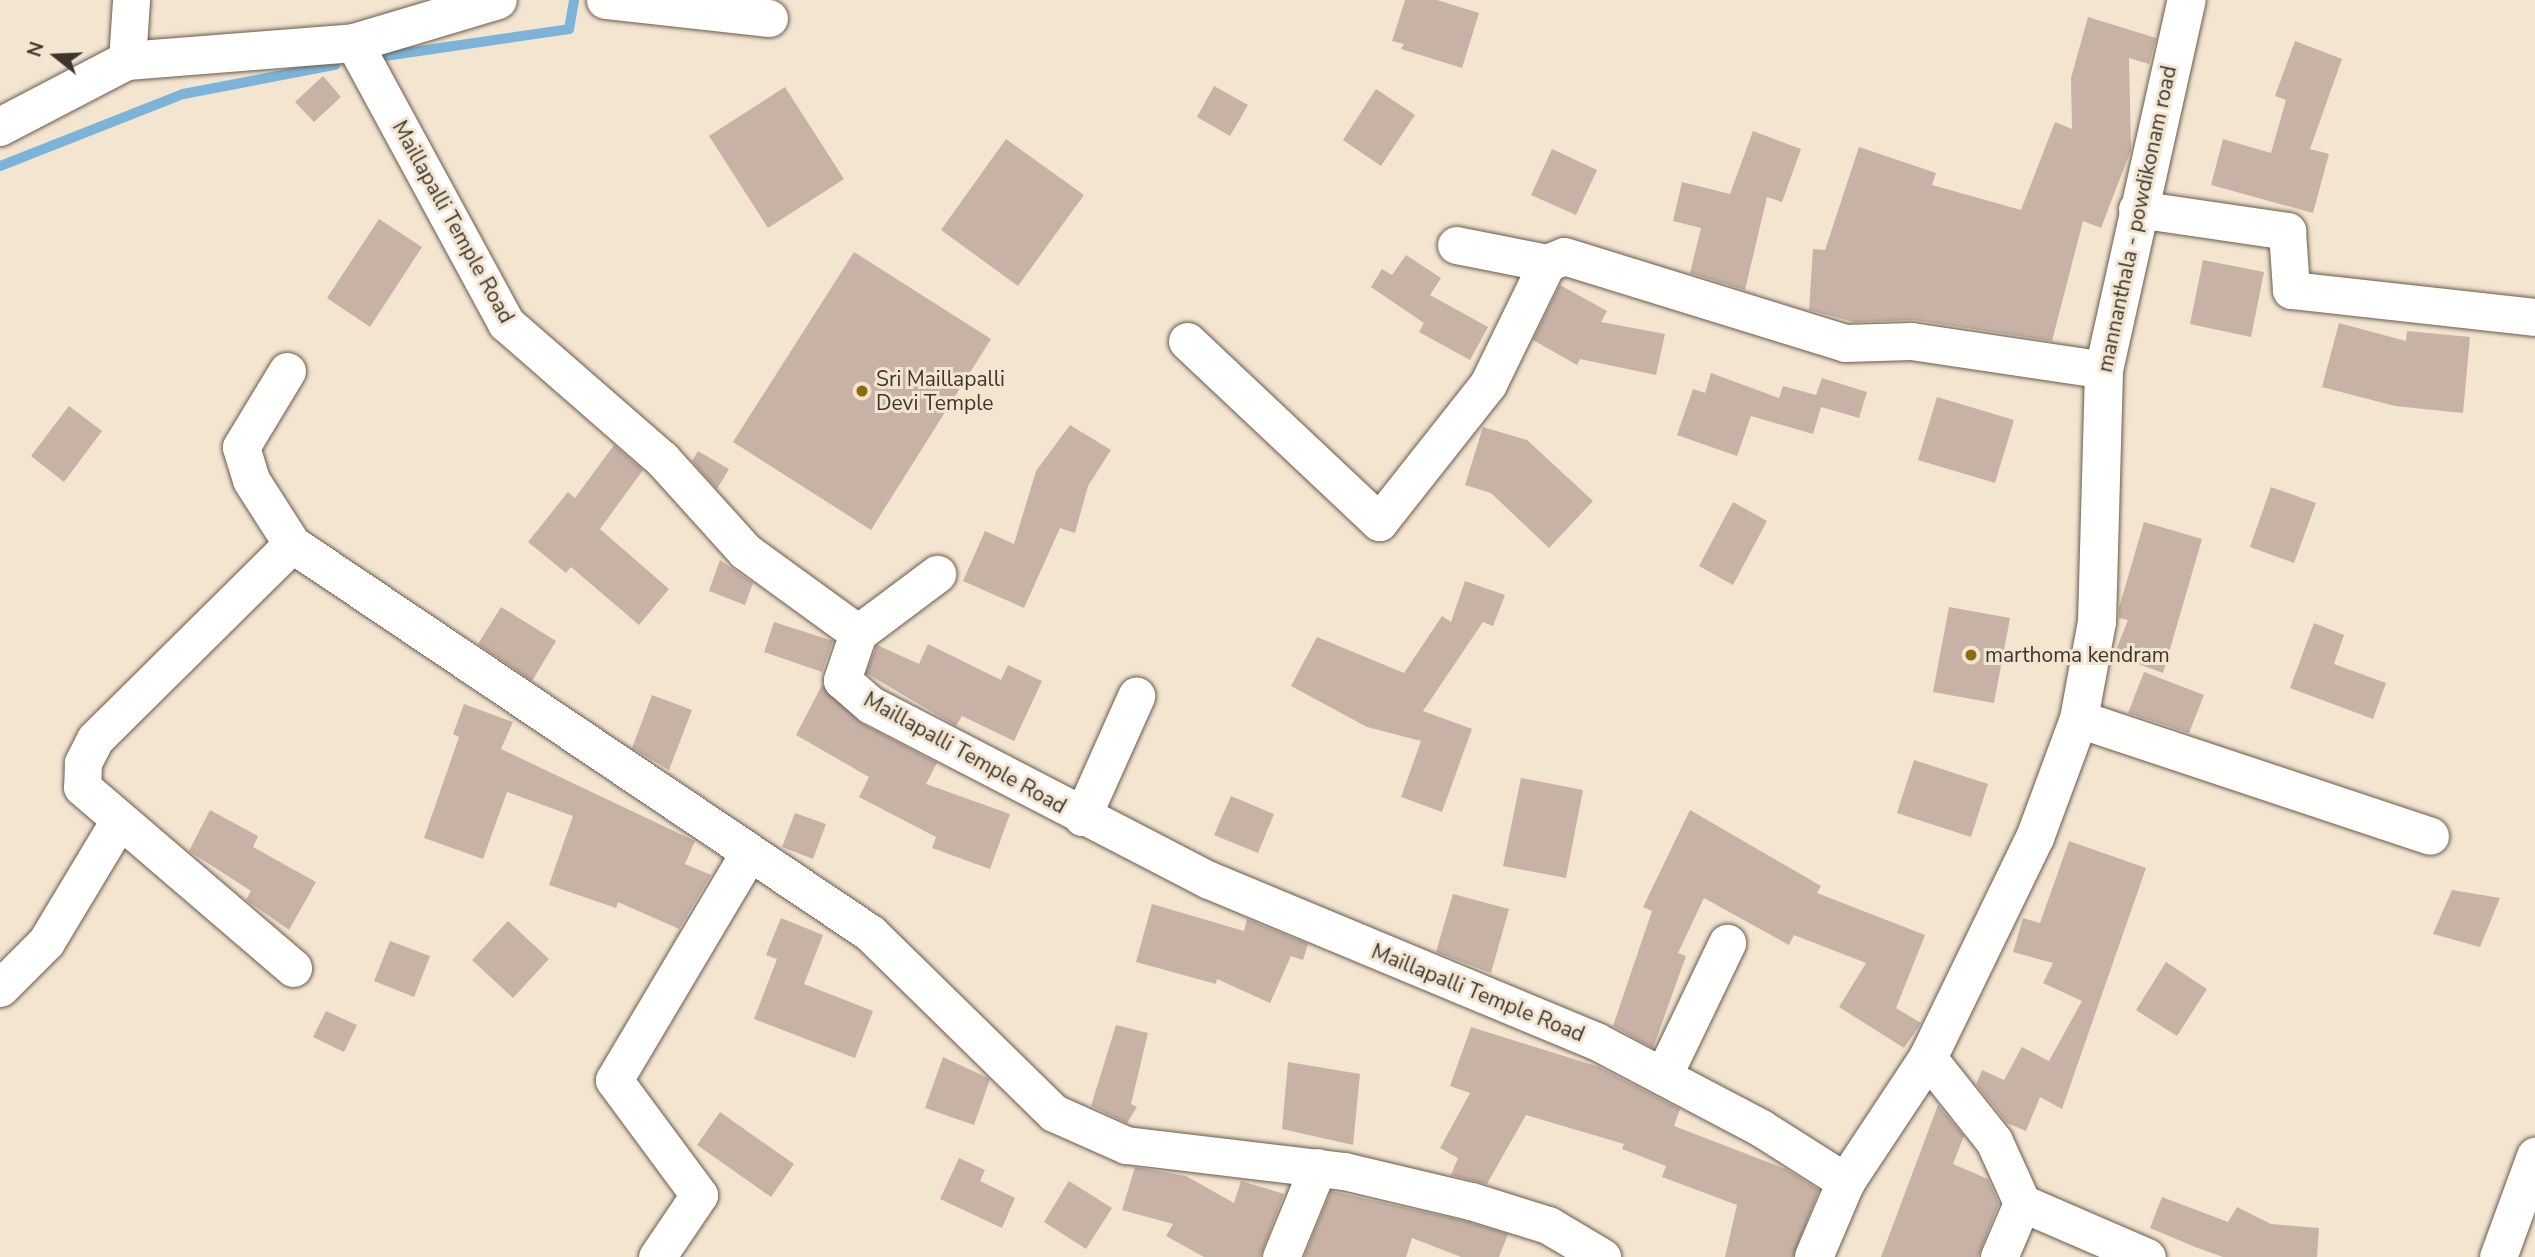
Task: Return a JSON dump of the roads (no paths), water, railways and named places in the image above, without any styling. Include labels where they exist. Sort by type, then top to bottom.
[{"type":"main road","points":[[0,127],[127,61],[354,43],[498,0]]},
{"type":"main road","name":"mannanthala - powdikonam road","points":[[1814,1257],[1846,1182],[1928,1058],[2035,838],[2079,719],[2097,622],[2104,370],[2137,209],[2187,0]]},
{"type":"street","points":[[127,61],[131,0]]},
{"type":"street","points":[[605,0],[769,18]]},
{"type":"street","name":"Maillapalli Temple Road","points":[[354,43],[506,323],[662,459],[745,551],[858,633],[842,680],[871,705],[1082,817],[1209,880],[1596,1041],[1663,1076],[1846,1182]]},
{"type":"street","points":[[2137,209],[2287,231],[2291,290],[2535,317]]},
{"type":"street","points":[[1456,245],[1547,263],[1581,256],[1844,343],[1911,341],[2104,370]]},
{"type":"street","points":[[1187,341],[1379,522],[1488,384],[1547,263]]},
{"type":"street","points":[[287,371],[242,447],[251,480],[292,544],[870,933],[1054,1113],[1126,1144],[1318,1167],[1548,1225],[1602,1257]]},
{"type":"street","points":[[292,544],[95,739],[83,763],[82,788],[118,822],[293,968]]},
{"type":"street","points":[[858,633],[937,574]]},
{"type":"street","points":[[1082,817],[1136,696]]},
{"type":"street","points":[[2079,719],[2430,836]]},
{"type":"street","points":[[0,988],[46,942],[118,822]]},
{"type":"street","points":[[657,1257],[699,1195],[614,1080],[749,853]]},
{"type":"street","points":[[1663,1076],[1727,943]]},
{"type":"street","points":[[1928,1058],[1994,1141],[2022,1203],[2147,1257]]},
{"type":"street","points":[[2498,1257],[2535,1156]]},
{"type":"street","points":[[1281,1257],[1318,1167]]},
{"type":"street","points":[[1999,1257],[2022,1203]]},
{"type":"waterway","points":[[385,56],[569,29],[574,0]]},
{"type":"waterway","points":[[0,166],[183,94],[335,65]]},
{"type":"place","name":"Sri Maillapalli Devi Temple","points":[[862,391]]},
{"type":"place","name":"marthoma kendram","points":[[1971,655]]}]
